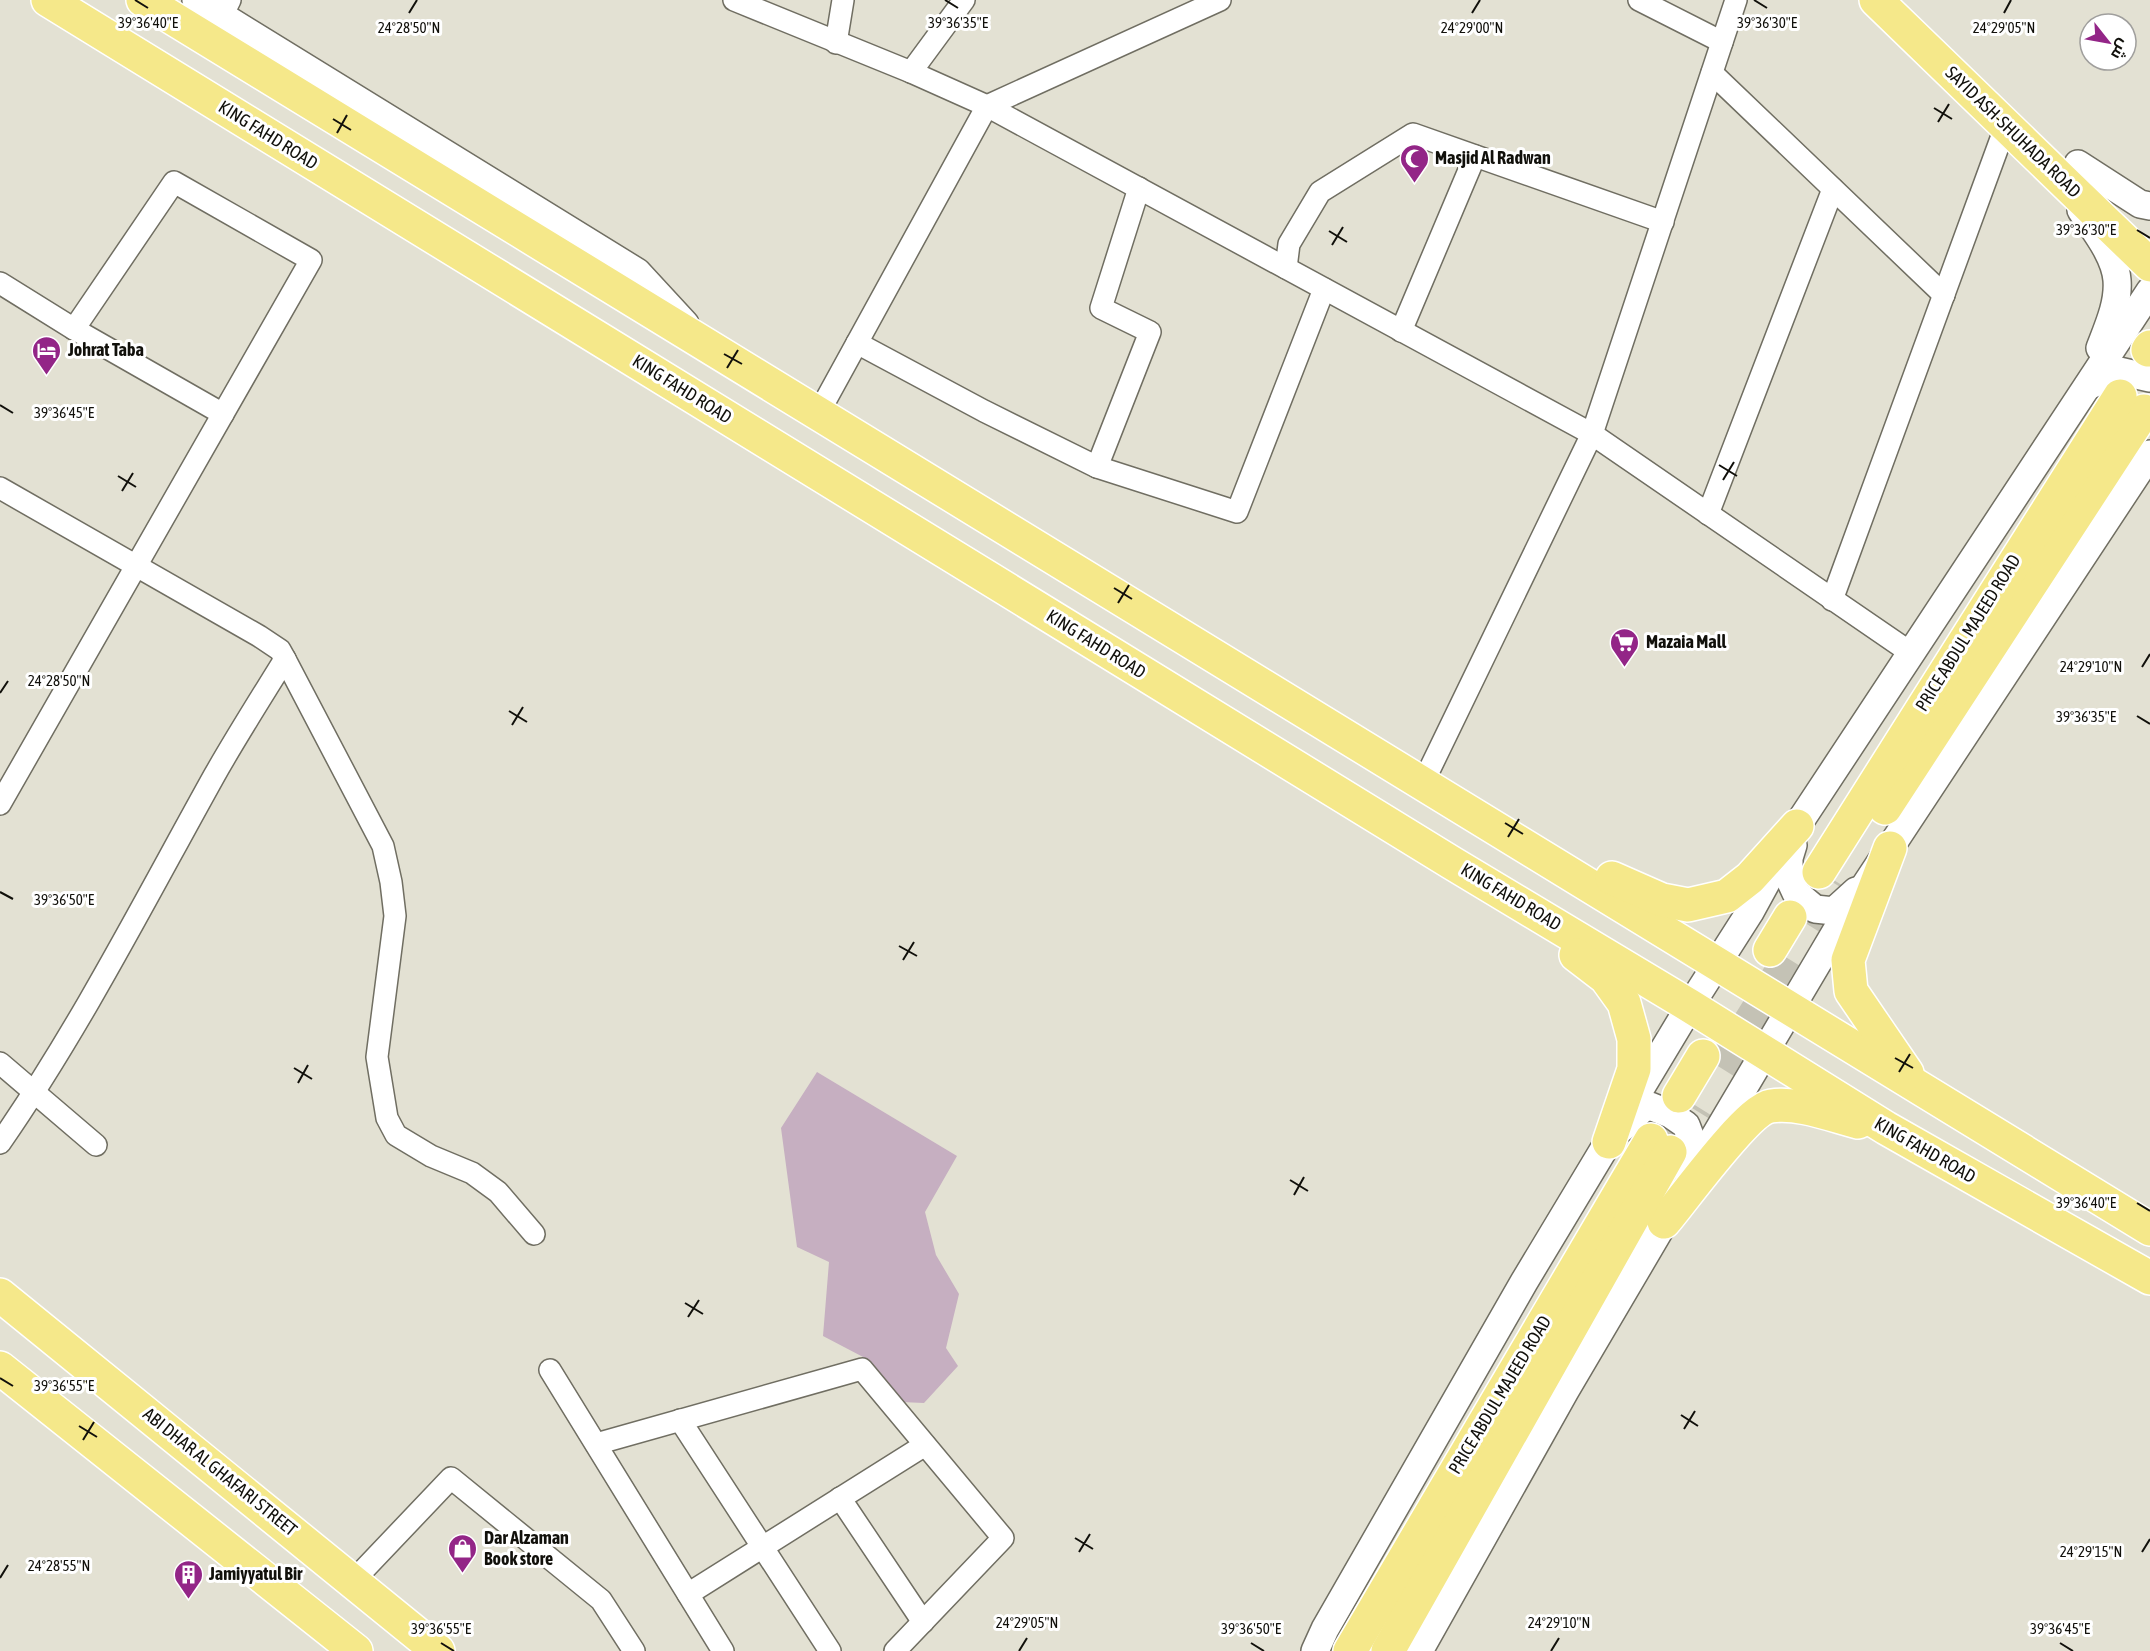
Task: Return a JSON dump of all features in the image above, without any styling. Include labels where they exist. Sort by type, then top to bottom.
[{"type":"main road","name":"KING FAHD ROAD","points":[[48,0],[1452,862],[1690,1005],[1886,1128],[2150,1278]]},
{"type":"main road","points":[[143,0],[2150,1229]]},
{"type":"main road","name":"SAYID ASH-SHUHADA ROAD","points":[[1876,0],[2006,125],[2150,233]]},
{"type":"main road","name":"SAYID ASH-SHUHADA ROAD","points":[[1907,0],[2069,171],[2150,265]]},
{"type":"main road","name":"PRICE ABDUL MAJEED ROAD","points":[[1828,877],[2132,403]]},
{"type":"main road","points":[[1483,820],[1662,900],[1688,904],[1726,896],[1750,878],[1797,826]]},
{"type":"main road","points":[[1886,853],[1848,960],[1851,991],[1914,1084]]},
{"type":"main road","points":[[1452,862],[1606,978],[1624,1003],[1634,1039],[1634,1069],[1609,1142]]},
{"type":"main road","points":[[1779,955],[1800,922]]},
{"type":"main road","points":[[1688,1101],[1712,1062]]},
{"type":"main road","points":[[1665,1222],[1744,1124],[1769,1107],[1794,1107],[1886,1128]]},
{"type":"main road","name":"PRICE ABDUL MAJEED ROAD","points":[[1350,1651],[1660,1146],[1388,1651]]},
{"type":"main road","name":"ABI DHAR AL GHAFARI STREET","points":[[0,1295],[438,1651]]},
{"type":"main road","points":[[0,1368],[357,1651]]},
{"type":"street","points":[[196,0],[226,8],[637,272],[702,343]]},
{"type":"street","points":[[734,0],[911,72],[987,106],[1592,434],[1911,653]]},
{"type":"street","points":[[836,43],[843,0]]},
{"type":"street","points":[[911,72],[964,0]]},
{"type":"street","points":[[818,414],[987,106],[1220,0]]},
{"type":"street","points":[[1639,0],[1722,42]]},
{"type":"street","points":[[1423,783],[1592,434],[1736,0]]},
{"type":"street","points":[[1712,73],[1944,295]]},
{"type":"street","points":[[1832,600],[2006,125]]},
{"type":"street","points":[[1286,268],[1288,244],[1320,192],[1413,134],[1663,222]]},
{"type":"street","points":[[1401,331],[1475,156]]},
{"type":"street","points":[[2069,171],[2140,204],[2150,206]]},
{"type":"street","points":[[2069,171],[2109,253],[2117,279],[2115,303],[2087,387]]},
{"type":"street","points":[[0,804],[311,260],[174,182],[74,329]]},
{"type":"street","points":[[1097,467],[1150,332],[1101,308],[1139,188]]},
{"type":"street","points":[[1708,514],[1833,189]]},
{"type":"street","points":[[0,283],[74,329],[223,414]]},
{"type":"street","points":[[857,343],[984,411],[1097,467],[1237,512],[1324,289]]},
{"type":"street","points":[[1315,1651],[1325,1629],[1524,1282],[1690,1005],[1750,912],[1797,826],[2150,291]]},
{"type":"street","points":[[2087,387],[2149,359]]},
{"type":"street","points":[[1419,1651],[1565,1391],[1847,913],[2150,454]]},
{"type":"street","points":[[0,488],[280,650],[383,846],[395,916],[377,1057],[387,1118],[396,1135],[431,1156],[472,1173],[498,1192],[534,1234]]},
{"type":"street","points":[[0,1143],[35,1093],[99,988],[215,774],[285,659]]},
{"type":"street","points":[[1797,826],[1789,858],[1789,878],[1796,893],[1815,909],[1834,910],[1858,889],[1886,853]]},
{"type":"street","points":[[0,1063],[96,1145]]},
{"type":"street","points":[[1609,1142],[1642,1109],[1650,1106],[1670,1114],[1686,1125],[1694,1146],[1681,1193]]},
{"type":"street","points":[[596,1444],[862,1369],[1003,1538],[895,1651]]},
{"type":"street","points":[[550,1370],[723,1651]]},
{"type":"street","points":[[680,1420],[830,1651]]},
{"type":"street","points":[[688,1593],[925,1444]]},
{"type":"street","points":[[354,1581],[451,1478],[601,1600],[634,1651]]},
{"type":"street","points":[[840,1498],[923,1622]]},
{"type":"shaded area","points":[[817,1072],[957,1156],[925,1212],[936,1255],[959,1294],[946,1348],[958,1366],[924,1403],[901,1402],[865,1358],[823,1336],[829,1262],[797,1247],[781,1128]]},
{"type":"tunnel","points":[[1810,926],[1837,882]]},
{"type":"tunnel","points":[[1721,1068],[1789,959]]},
{"type":"tunnel","points":[[1670,1152],[1698,1107]]},
{"type":"place","name":"Masjid Al Radwan","points":[[1414,184]]},
{"type":"place","name":"Johrat Taba","points":[[47,376]]},
{"type":"place","name":"Mazaia Mall","points":[[1625,668]]},
{"type":"place","name":"Dar Alzaman Book store","points":[[463,1574]]},
{"type":"place","name":"Jamiyyatul Bir","points":[[188,1600]]}]
